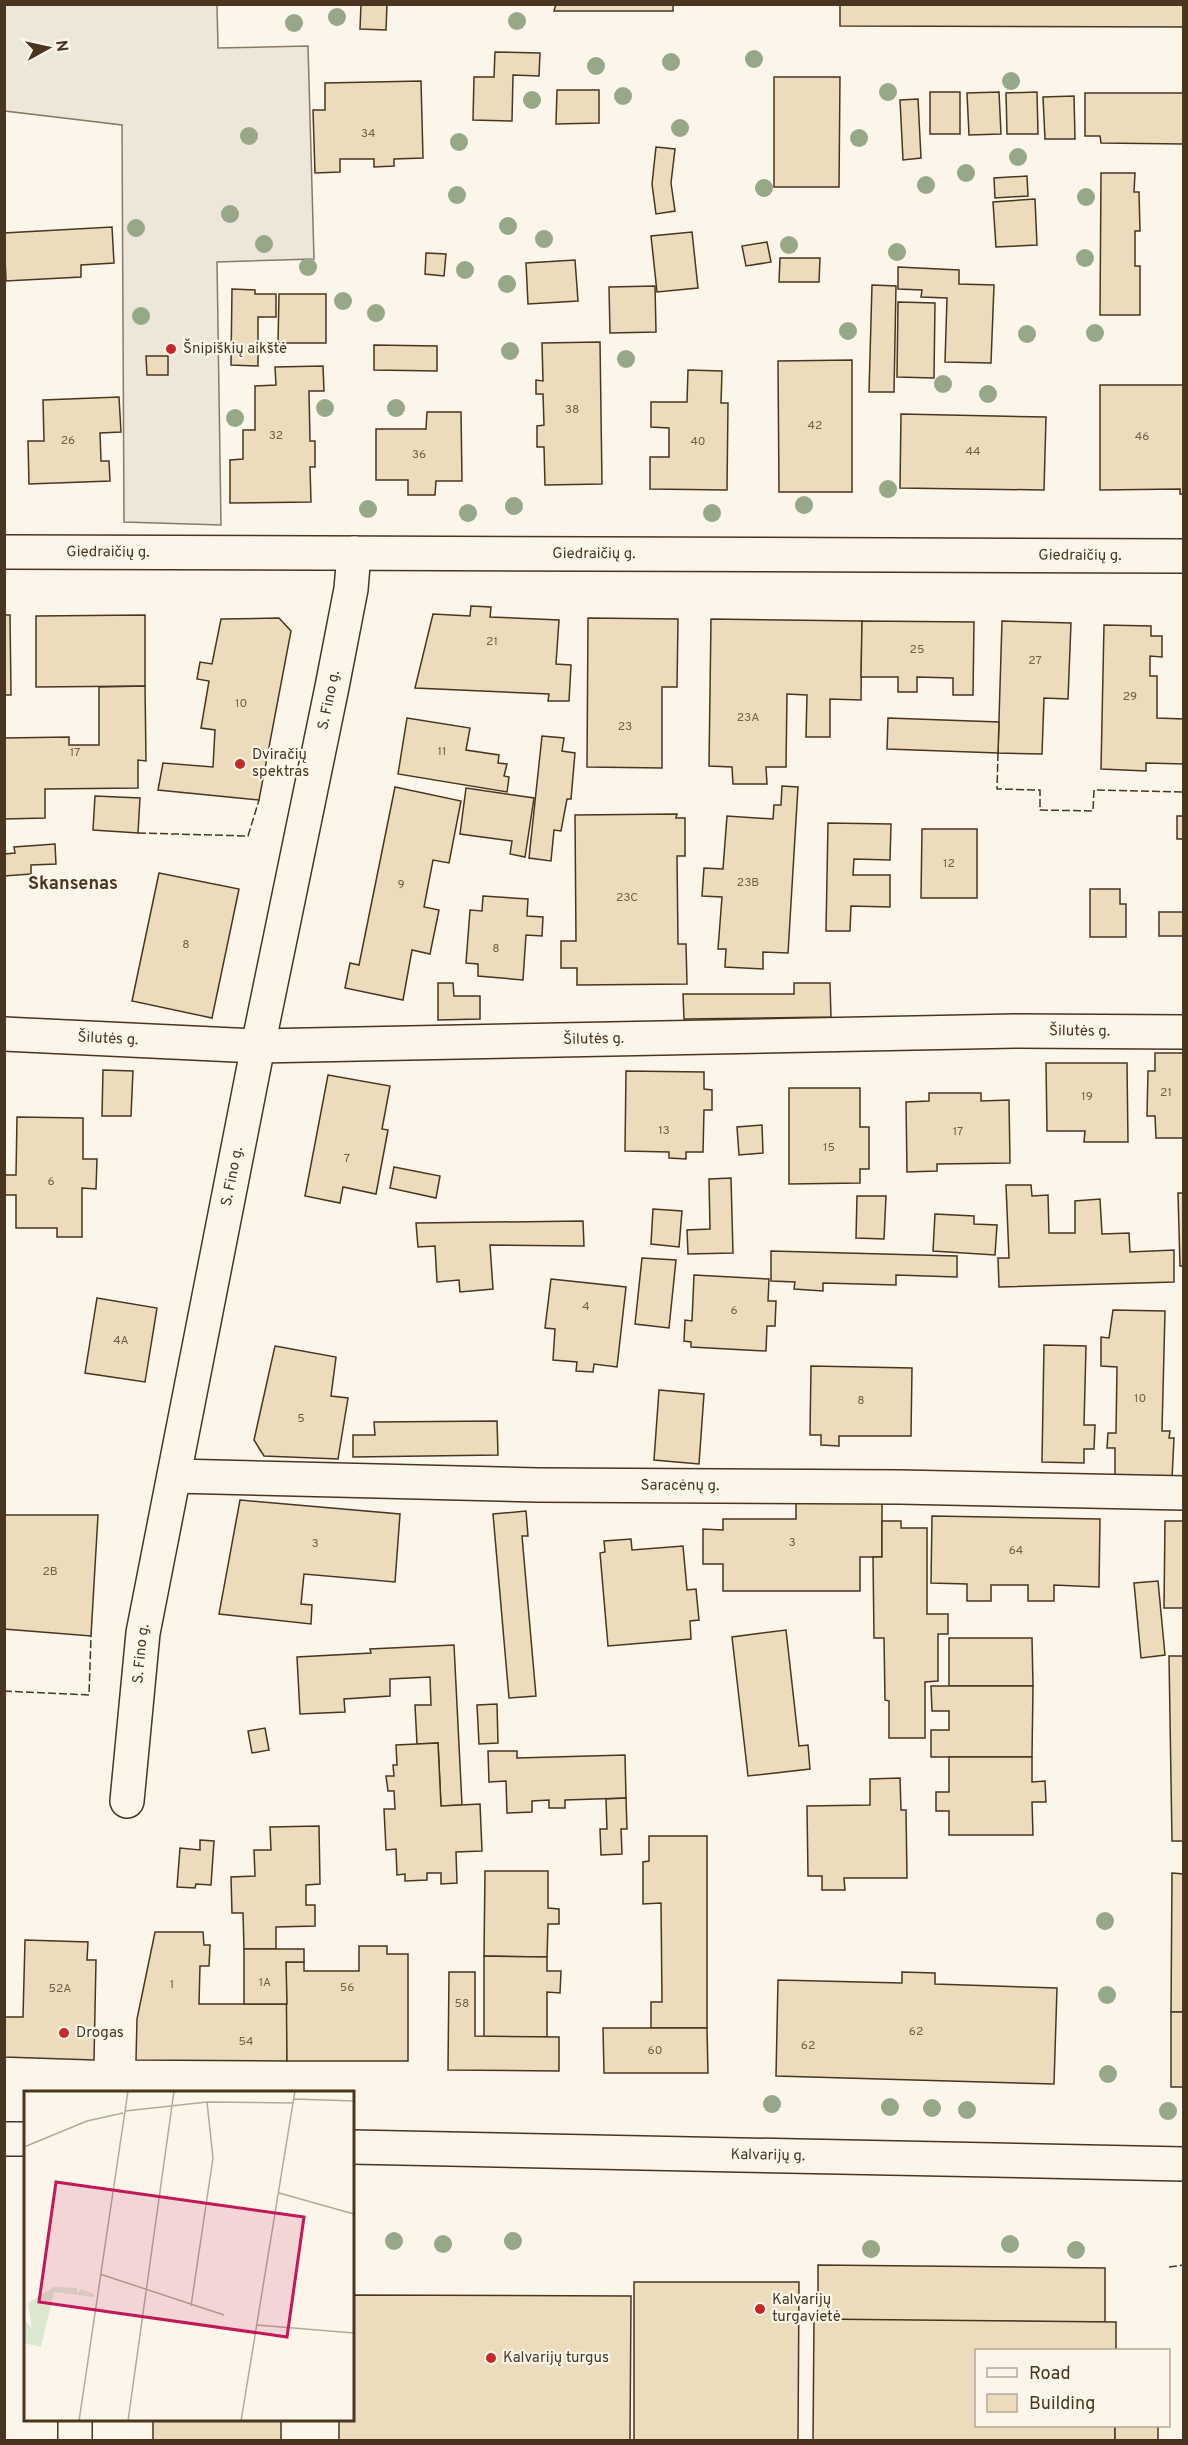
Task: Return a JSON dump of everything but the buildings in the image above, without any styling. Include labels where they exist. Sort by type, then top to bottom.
[{"type":"street","name":"Giedraičių g.","points":[[4,552],[1184,556]]},
{"type":"street","name":"S. Fino g.","points":[[127,1801],[143,1633],[258,1046],[332,687],[351,589],[354,553]]},
{"type":"street","name":"Šilutės g.","points":[[4,1034],[258,1046],[1005,1031],[1184,1032]]},
{"type":"street","name":"Saracėnų g.","points":[[174,1476],[537,1485],[889,1486],[1184,1493]]},
{"type":"street","points":[[4,2139],[24,2139]]},
{"type":"street","name":"Kalvarijų g.","points":[[354,2147],[1184,2164]]},
{"type":"street","points":[[75,2421],[75,2440]]},
{"type":"shaded area","name":"Šnipiškių aikštė","points":[[5,5],[217,5],[218,48],[308,46],[314,259],[217,262],[221,525],[124,522],[122,125],[5,111]]},
{"type":"fence","points":[[998,753],[997,789],[1040,790],[1040,810],[1093,811],[1094,790],[1184,792]]},
{"type":"fence","points":[[138,833],[248,836],[259,800]]},
{"type":"fence","points":[[4,1691],[89,1695],[91,1636]]},
{"type":"fence","points":[[1169,2267],[1184,2265]]},
{"type":"place","name":"Šnipiškių aikštė","points":[[171,349]]},
{"type":"place","name":"Dviračių spektras","points":[[240,764]]},
{"type":"place","name":"Drogas","points":[[64,2033]]},
{"type":"place","name":"Kalvarijų turgavietė","points":[[760,2309]]},
{"type":"place","name":"Kalvarijų turgus","points":[[491,2358]]},
{"type":"district","name":"Skansenas","points":[[73,884]]}]
